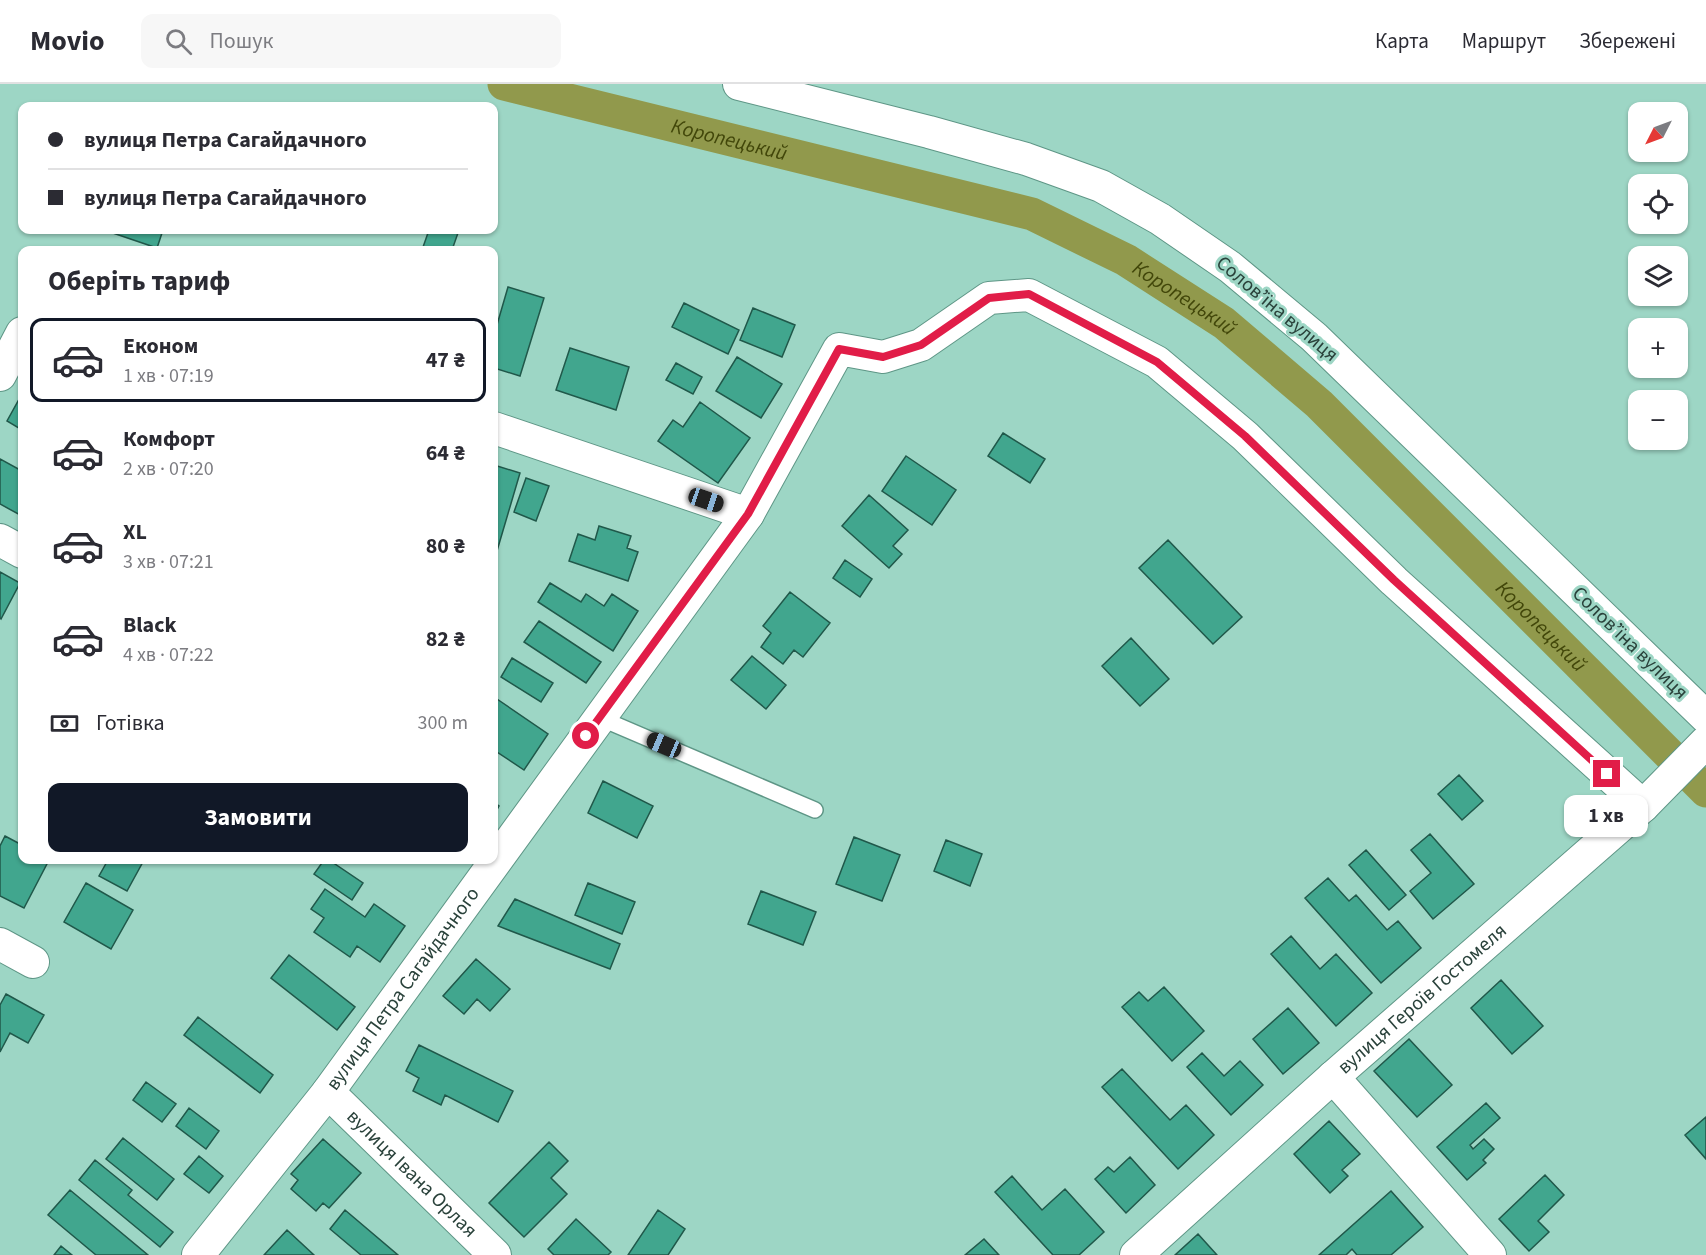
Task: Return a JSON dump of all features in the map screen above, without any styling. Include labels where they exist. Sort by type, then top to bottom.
[{"type":"street","name":"Соловʼїна вулиця","points":[[739,84],[1026,159],[1101,186],[1160,219],[1230,267],[1314,338],[1706,717]]},
{"type":"street","name":"вулиця Петра Сагайдачного","points":[[498,858],[748,514],[839,349],[883,357],[921,345],[989,298],[1029,294],[1157,362],[1196,392],[1245,436],[1394,580],[1643,806]]},
{"type":"street","points":[[0,375],[18,341]]},
{"type":"street","points":[[498,429],[748,514]]},
{"type":"street","points":[[0,540],[18,550]]},
{"type":"street","name":"вулиця Героїв Гостомеля","points":[[1136,1255],[1334,1077],[1643,806],[1702,747]]},
{"type":"street","name":"вулиця Петра Сагайдачного","points":[[198,1255],[328,1092],[494,864]]},
{"type":"street","points":[[0,944],[33,962]]},
{"type":"street","points":[[1334,1077],[1490,1255]]},
{"type":"street","name":"вулиця Івана Орлая","points":[[328,1092],[495,1255]]},
{"type":"lane","points":[[600,718],[815,810]]},
{"type":"building","points":[[116,234],[162,234],[158,246],[151,246]]},
{"type":"building","points":[[428,234],[458,234],[453,246],[423,246]]},
{"type":"building","points":[[508,287],[544,298],[520,376],[498,369],[498,321]]},
{"type":"building","points":[[684,303],[739,330],[728,354],[672,327]]},
{"type":"building","points":[[753,308],[795,325],[782,357],[740,340]]},
{"type":"building","points":[[570,348],[629,367],[616,410],[556,390]]},
{"type":"building","points":[[737,357],[782,384],[761,418],[716,391]]},
{"type":"building","points":[[676,363],[702,377],[693,394],[666,380]]},
{"type":"building","points":[[18,401],[18,428],[7,421]]},
{"type":"building","points":[[700,402],[750,438],[718,483],[658,441],[673,420],[683,427]]},
{"type":"building","points":[[1003,433],[1045,459],[1030,483],[988,456]]},
{"type":"building","points":[[906,456],[956,490],[932,525],[882,491]]},
{"type":"building","points":[[0,459],[18,469],[18,514],[0,504]]},
{"type":"building","points":[[498,466],[520,473],[498,547]]},
{"type":"building","points":[[526,478],[549,486],[536,521],[514,512]]},
{"type":"building","points":[[869,495],[908,530],[893,546],[902,554],[889,568],[842,526]]},
{"type":"building","points":[[599,526],[631,536],[627,548],[638,552],[628,581],[569,561],[578,534],[595,540]]},
{"type":"building","points":[[1168,540],[1242,617],[1213,644],[1139,568]]},
{"type":"building","points":[[845,560],[872,579],[860,597],[833,578]]},
{"type":"building","points":[[0,572],[18,582],[18,587],[0,618]]},
{"type":"building","points":[[550,583],[581,602],[586,594],[604,606],[612,594],[638,611],[613,651],[538,602]]},
{"type":"building","points":[[790,592],[830,623],[803,657],[794,650],[783,664],[761,647],[771,633],[763,626]]},
{"type":"building","points":[[539,621],[601,662],[586,683],[524,642]]},
{"type":"building","points":[[1131,638],[1169,679],[1140,706],[1102,666]]},
{"type":"building","points":[[752,656],[786,685],[766,709],[731,680]]},
{"type":"building","points":[[512,658],[553,683],[541,702],[501,677]]},
{"type":"building","points":[[498,700],[548,734],[524,770],[498,753]]},
{"type":"building","points":[[1459,775],[1483,801],[1462,820],[1438,794]]},
{"type":"building","points":[[603,781],[653,806],[637,838],[588,813]]},
{"type":"building","points":[[1430,834],[1474,884],[1433,919],[1410,891],[1431,873],[1411,850]]},
{"type":"building","points":[[5,836],[18,843],[18,864],[47,864],[24,908],[0,896],[0,846]]},
{"type":"building","points":[[854,837],[900,855],[882,901],[836,884]]},
{"type":"building","points":[[946,840],[982,854],[970,886],[934,871]]},
{"type":"building","points":[[1366,850],[1406,895],[1389,910],[1349,865]]},
{"type":"building","points":[[106,864],[142,864],[127,891],[99,876]]},
{"type":"building","points":[[321,864],[335,864],[363,883],[352,900],[314,874]]},
{"type":"building","points":[[1328,878],[1349,901],[1356,895],[1387,930],[1398,921],[1421,948],[1381,983],[1305,898]]},
{"type":"building","points":[[86,883],[133,910],[111,949],[64,922]]},
{"type":"building","points":[[588,883],[635,902],[622,934],[575,915]]},
{"type":"building","points":[[325,889],[365,917],[374,904],[405,926],[380,962],[357,946],[350,957],[314,932],[324,918],[311,909]]},
{"type":"building","points":[[761,891],[816,912],[803,945],[748,924]]},
{"type":"building","points":[[515,899],[620,944],[610,969],[498,926]]},
{"type":"building","points":[[1291,936],[1320,969],[1336,954],[1372,993],[1336,1026],[1271,954]]},
{"type":"building","points":[[289,955],[355,1007],[337,1030],[271,978]]},
{"type":"building","points":[[476,959],[510,989],[490,1011],[477,999],[464,1014],[443,996]]},
{"type":"building","points":[[1501,980],[1543,1026],[1512,1054],[1471,1008]]},
{"type":"building","points":[[1164,987],[1204,1031],[1172,1061],[1122,1007],[1139,992],[1148,1001]]},
{"type":"building","points":[[6,994],[44,1015],[28,1043],[10,1033],[0,1052],[0,1005]]},
{"type":"building","points":[[1288,1008],[1319,1043],[1283,1074],[1253,1039]]},
{"type":"building","points":[[198,1017],[273,1075],[260,1093],[184,1035]]},
{"type":"building","points":[[1409,1039],[1452,1085],[1417,1117],[1374,1071]]},
{"type":"building","points":[[419,1045],[513,1091],[498,1122],[445,1095],[441,1105],[413,1091],[419,1078],[406,1071]]},
{"type":"building","points":[[1202,1053],[1224,1076],[1240,1061],[1263,1085],[1231,1115],[1187,1067]]},
{"type":"building","points":[[1122,1069],[1170,1120],[1186,1105],[1214,1135],[1178,1169],[1102,1087]]},
{"type":"building","points":[[146,1082],[176,1104],[162,1122],[133,1100]]},
{"type":"building","points":[[1486,1103],[1500,1118],[1470,1145],[1473,1149],[1484,1139],[1494,1149],[1483,1160],[1486,1163],[1467,1180],[1437,1147]]},
{"type":"building","points":[[189,1108],[219,1131],[206,1149],[176,1126]]},
{"type":"building","points":[[1706,1117],[1706,1159],[1685,1135]]},
{"type":"building","points":[[1329,1121],[1360,1154],[1342,1170],[1348,1176],[1330,1193],[1294,1154]]},
{"type":"building","points":[[123,1138],[174,1179],[157,1200],[106,1159]]},
{"type":"building","points":[[323,1139],[361,1173],[329,1208],[323,1203],[316,1211],[291,1189],[298,1180],[291,1174]]},
{"type":"building","points":[[549,1142],[568,1161],[551,1178],[567,1194],[524,1237],[489,1203]]},
{"type":"building","points":[[199,1156],[223,1176],[209,1193],[184,1174]]},
{"type":"building","points":[[1130,1157],[1155,1185],[1126,1213],[1095,1179],[1108,1167],[1114,1172]]},
{"type":"building","points":[[95,1160],[132,1190],[128,1195],[173,1232],[160,1247],[79,1180]]},
{"type":"building","points":[[1545,1175],[1564,1195],[1538,1221],[1549,1232],[1529,1251],[1499,1219]]},
{"type":"building","points":[[1012,1176],[1042,1210],[1065,1189],[1104,1232],[1079,1255],[1053,1255],[995,1192]]},
{"type":"building","points":[[70,1190],[148,1255],[96,1255],[48,1215]]},
{"type":"building","points":[[1391,1191],[1423,1227],[1391,1255],[1357,1255],[1352,1249],[1346,1255],[1319,1255]]},
{"type":"building","points":[[345,1210],[398,1255],[361,1255],[330,1229]]},
{"type":"building","points":[[658,1210],[685,1229],[668,1255],[628,1255]]},
{"type":"building","points":[[576,1219],[611,1252],[608,1255],[554,1255],[548,1249]]},
{"type":"building","points":[[287,1230],[314,1255],[264,1255]]},
{"type":"building","points":[[1198,1234],[1217,1255],[1175,1255]]},
{"type":"building","points":[[984,1239],[999,1255],[965,1255]]},
{"type":"building","points":[[61,1246],[72,1255],[54,1255]]},
{"type":"waterway","name":"Коропецький","points":[[504,84],[1032,214],[1126,260],[1224,323],[1319,404],[1706,791]]},
{"type":"route","points":[[586,736],[748,514],[839,349],[883,357],[921,345],[989,298],[1029,294],[1157,362],[1196,392],[1245,436],[1394,580],[1607,774]]}]
